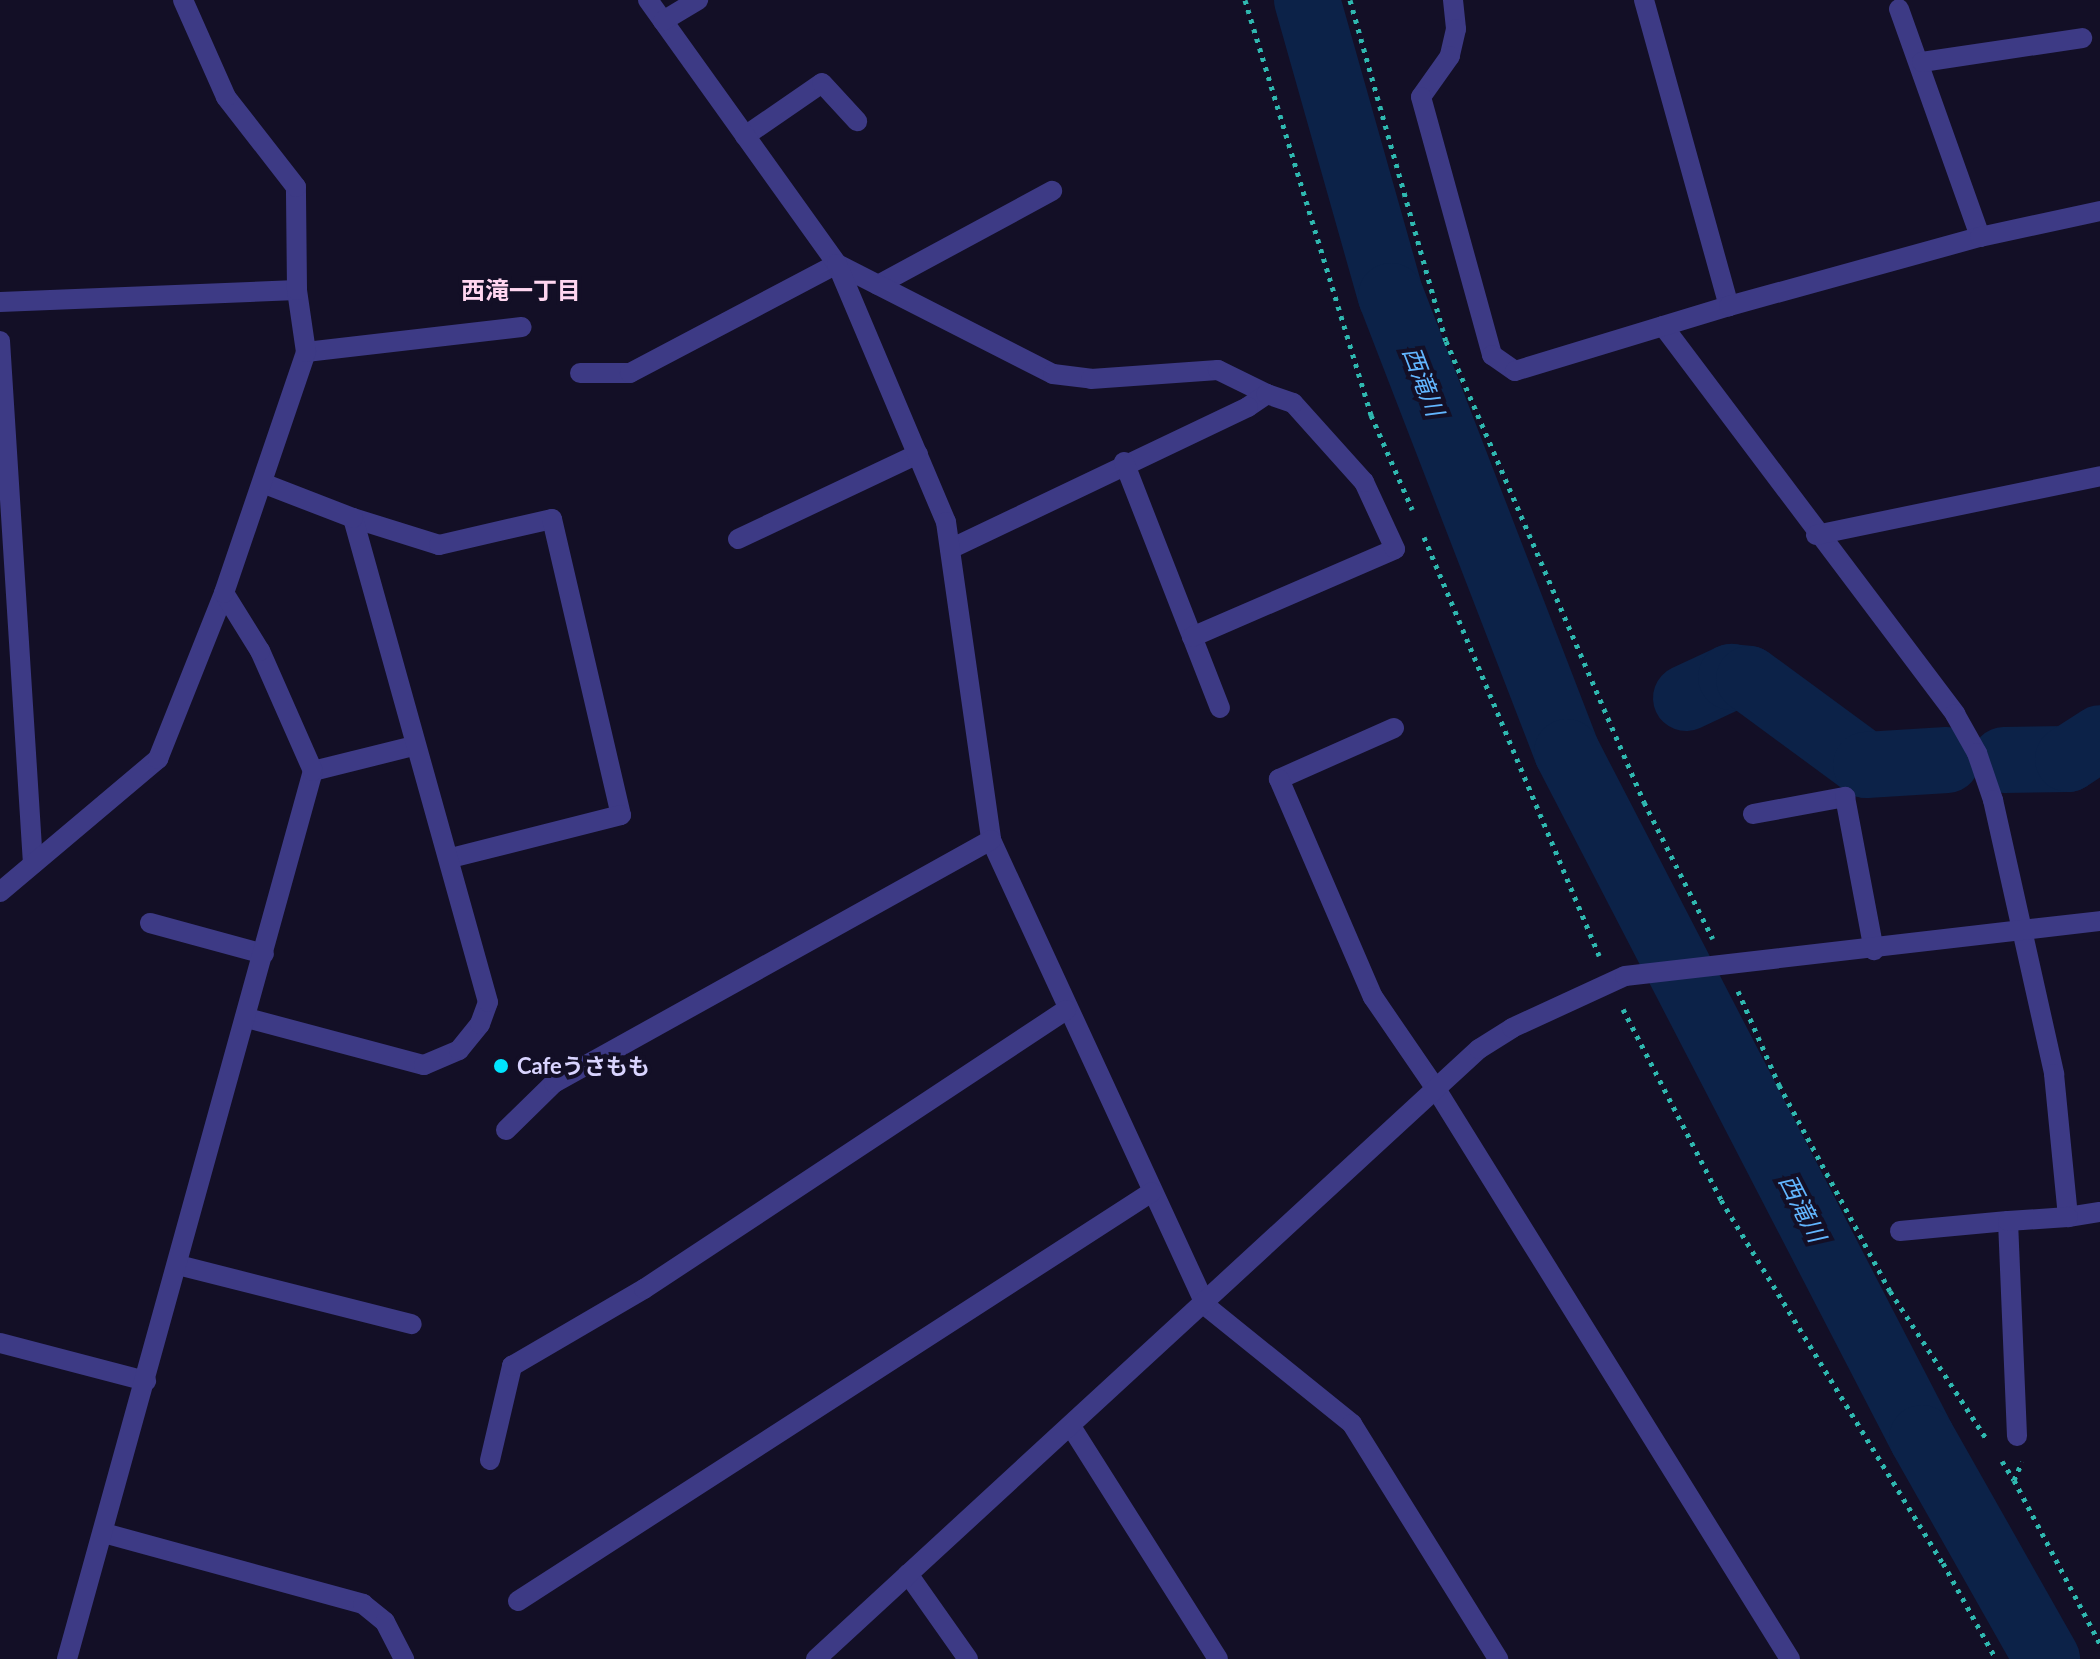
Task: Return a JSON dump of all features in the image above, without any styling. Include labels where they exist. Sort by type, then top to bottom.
[{"type":"street","points":[[0,892],[158,759],[265,484],[306,352],[297,290],[296,187],[226,97],[183,0]]},
{"type":"street","points":[[648,0],[837,264],[946,522],[991,840],[1066,1010],[1206,1306],[1352,1424],[1498,1659]]},
{"type":"street","points":[[663,21],[698,0]]},
{"type":"street","points":[[1453,0],[1456,29],[1450,56],[1421,97],[1492,355],[1515,371],[1729,306],[1980,237],[2100,211]]},
{"type":"street","points":[[1644,0],[1729,306]]},
{"type":"street","points":[[1899,9],[1922,62],[1980,237]]},
{"type":"street","points":[[1922,62],[2082,38]]},
{"type":"street","points":[[745,136],[822,83],[857,121]]},
{"type":"street","points":[[878,285],[1052,191]]},
{"type":"street","points":[[837,264],[1053,374],[1091,379],[1218,370],[1293,403],[1364,482],[1395,549],[1192,637]]},
{"type":"street","points":[[580,373],[630,373],[837,264]]},
{"type":"street","points":[[0,302],[297,290]]},
{"type":"street","points":[[1663,326],[1816,535],[1955,714],[1977,753],[1993,800],[2019,933],[2054,1074],[2068,1217]]},
{"type":"street","points":[[306,352],[522,327]]},
{"type":"street","points":[[0,341],[33,864]]},
{"type":"street","points":[[950,549],[1124,462],[1248,407],[1267,394]]},
{"type":"street","points":[[738,539],[918,454]]},
{"type":"street","points":[[1124,462],[1220,708]]},
{"type":"street","points":[[1816,535],[2100,476]]},
{"type":"street","points":[[265,484],[353,518],[439,545],[552,519],[621,815],[451,858]]},
{"type":"street","points":[[247,1018],[424,1065],[459,1050],[480,1024],[488,1002],[451,858],[413,746],[353,518]]},
{"type":"street","points":[[67,1659],[313,771],[260,651],[224,593]]},
{"type":"street","points":[[1394,728],[1279,779],[1373,997],[1436,1089],[1790,1659]]},
{"type":"street","points":[[313,771],[413,746]]},
{"type":"street","points":[[1753,814],[1845,797],[1874,950]]},
{"type":"street","points":[[506,1130],[554,1083],[991,840]]},
{"type":"street","points":[[816,1659],[1206,1306],[1479,1049],[1512,1028],[1617,979],[2100,921]]},
{"type":"street","points":[[150,923],[264,954]]},
{"type":"street","points":[[490,1460],[512,1366],[644,1289],[1066,1010]]},
{"type":"street","points":[[518,1601],[1152,1192]]},
{"type":"street","points":[[1900,1231],[2100,1212]]},
{"type":"street","points":[[2008,1221],[2017,1436]]},
{"type":"street","points":[[178,1265],[412,1324]]},
{"type":"street","points":[[0,1343],[146,1381]]},
{"type":"street","points":[[1072,1428],[1218,1659]]},
{"type":"street","points":[[104,1533],[363,1604],[385,1622],[404,1659]]},
{"type":"street","points":[[908,1574],[968,1659]]},
{"type":"path","points":[[1245,0],[1371,415],[1617,979],[1721,1200],[1943,1563],[1996,1659]]},
{"type":"path","points":[[1350,0],[1446,341],[1718,967]]},
{"type":"path","points":[[1395,549],[1424,536]]},
{"type":"path","points":[[2014,1480],[2100,1644]]},
{"type":"waterway","name":"西滝川","points":[[1307,0],[1391,296],[1567,752],[1922,1438],[2047,1659]]},
{"type":"waterway","name":"西滝川","points":[[1686,698],[1731,677],[1749,679],[1866,765],[1947,760]]},
{"type":"waterway","name":"西滝川","points":[[2004,760],[2068,759],[2100,738]]},
{"type":"place","name":"Cafeうさもも","points":[[501,1066]]},
{"type":"district","name":"西滝一丁目","points":[[521,290]]}]
